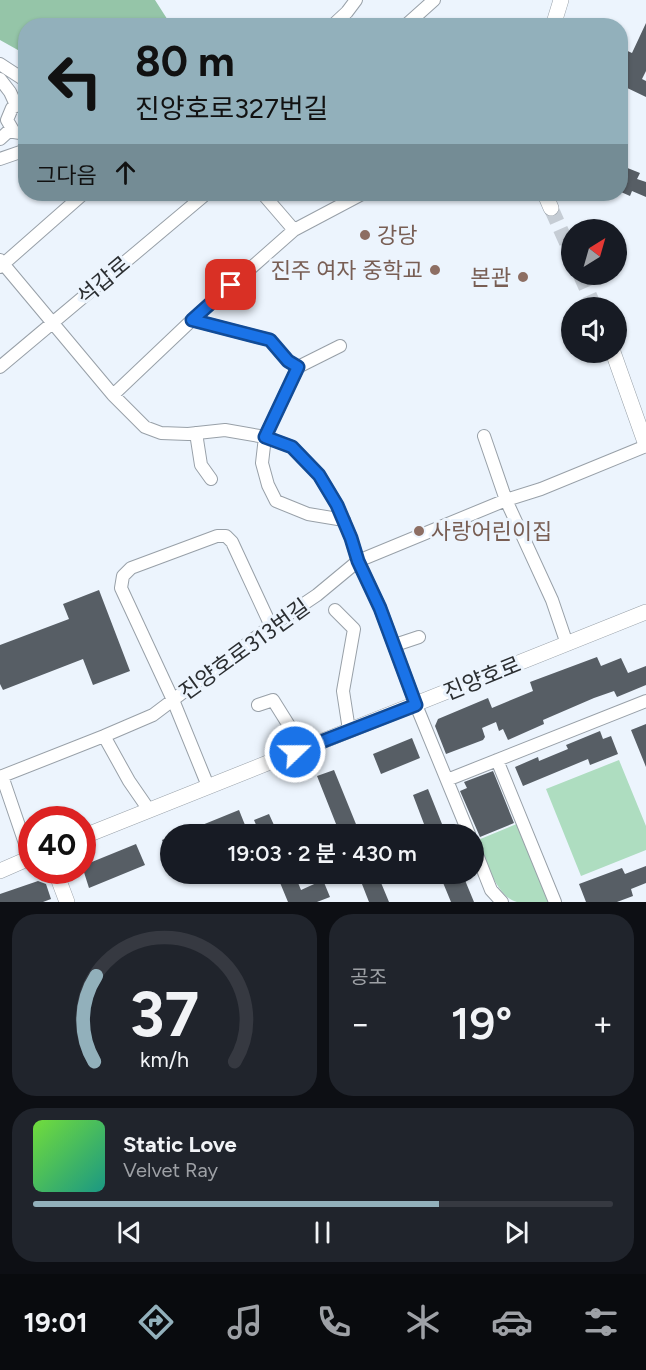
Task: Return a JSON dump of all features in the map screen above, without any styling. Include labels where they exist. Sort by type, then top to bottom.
[{"type":"street","points":[[341,18],[356,0]]},
{"type":"street","points":[[414,18],[434,0]]},
{"type":"street","points":[[549,18],[560,0]]},
{"type":"street","points":[[555,18],[560,0]]},
{"type":"street","points":[[0,64],[18,76]]},
{"type":"street","points":[[0,79],[18,101]]},
{"type":"street","points":[[18,108],[8,116],[11,129],[18,133]]},
{"type":"street","points":[[0,139],[11,129]]},
{"type":"street","points":[[0,159],[18,153]]},
{"type":"street","points":[[74,201],[1,263],[113,395],[145,427],[161,433],[225,430],[265,437],[292,447],[319,475],[344,520],[358,561],[380,608],[416,705],[465,824]]},
{"type":"street","name":"석갑로","points":[[0,367],[198,201]]},
{"type":"street","points":[[270,201],[294,230]]},
{"type":"street","points":[[113,395],[192,320],[294,230],[349,201]]},
{"type":"street","points":[[548,201],[551,208]]},
{"type":"street","points":[[192,320],[270,340],[288,361],[298,367]]},
{"type":"street","points":[[340,346],[298,367],[265,437],[262,463],[268,485],[276,501],[308,513],[344,520]]},
{"type":"street","points":[[618,363],[646,446]]},
{"type":"street","points":[[196,433],[201,465],[211,479]]},
{"type":"street","points":[[484,436],[506,500],[552,600],[567,644]]},
{"type":"street","name":"진양호로313번길","points":[[208,786],[173,700],[270,626],[317,595],[358,561],[646,446]]},
{"type":"street","points":[[18,822],[1,776],[153,715],[173,700],[122,588],[123,576],[131,568],[218,536],[226,536],[232,542],[270,626]]},
{"type":"street","points":[[335,610],[354,629],[343,691],[349,730]]},
{"type":"street","name":"진양호로","points":[[96,831],[646,612]]},
{"type":"street","points":[[395,645],[419,637]]},
{"type":"street","points":[[258,705],[273,700],[288,724],[295,752]]},
{"type":"street","points":[[447,780],[646,701]]},
{"type":"street","points":[[104,736],[129,781],[149,810]]},
{"type":"street","points":[[497,760],[555,902]]},
{"type":"street","points":[[0,871],[18,863]]},
{"type":"street","points":[[484,872],[491,890],[502,902]]},
{"type":"street","points":[[61,884],[68,902]]},
{"type":"green space","points":[[0,0],[155,0],[167,18],[18,18],[18,50],[0,40]]},
{"type":"green space","points":[[619,760],[646,826],[646,850],[581,876],[546,789]]},
{"type":"green space","points":[[519,823],[551,902],[517,902],[503,893],[484,856],[484,838]]},
{"type":"building","points":[[646,23],[646,71],[642,79],[646,81],[646,97],[628,88],[628,51],[632,53]]},
{"type":"building","points":[[628,168],[640,173],[637,179],[646,182],[646,197],[632,191],[630,196],[628,195]]},
{"type":"building","points":[[99,590],[130,671],[93,685],[83,659],[3,690],[0,684],[0,645],[69,619],[63,604]]},
{"type":"building","points":[[597,657],[601,666],[621,658],[628,673],[646,666],[646,685],[617,697],[614,691],[594,698],[543,720],[544,724],[508,740],[503,729],[499,731],[496,722],[482,728],[485,737],[483,740],[446,754],[435,726],[438,719],[488,698],[492,708],[533,691],[530,682]]},
{"type":"building","points":[[646,724],[646,767],[631,730]]},
{"type":"building","points":[[600,731],[603,739],[611,736],[618,754],[590,765],[588,759],[523,786],[515,767],[538,757],[539,761],[568,749],[566,745]]},
{"type":"building","points":[[412,738],[420,758],[381,774],[373,754]]},
{"type":"building","points":[[334,770],[356,824],[336,824],[317,776]]},
{"type":"building","points":[[493,771],[514,823],[484,835],[484,824],[474,824],[460,791],[467,788],[464,782]]},
{"type":"building","points":[[428,789],[442,824],[424,824],[413,795]]},
{"type":"building","points":[[239,810],[245,824],[205,824]]},
{"type":"building","points":[[269,814],[274,824],[256,824],[254,820]]},
{"type":"building","points":[[136,844],[145,865],[89,888],[88,884],[96,884],[96,860]]},
{"type":"building","points":[[646,866],[646,883],[631,889],[633,896],[617,902],[586,902],[579,884],[622,868],[625,874]]},
{"type":"building","points":[[29,884],[46,884],[51,899],[43,902],[0,902],[0,894]]},
{"type":"building","points":[[281,884],[299,884],[301,890],[314,884],[325,884],[330,897],[317,902],[288,902]]},
{"type":"building","points":[[362,884],[382,884],[389,902],[369,902]]},
{"type":"building","points":[[444,884],[467,884],[474,902],[451,902]]},
{"type":"tunnel","points":[[551,208],[561,230]]},
{"type":"tunnel","points":[[585,285],[590,297]]},
{"type":"place","name":"강당","points":[[365,235]]},
{"type":"place","name":"진주 여자 중학교","points":[[435,270]]},
{"type":"place","name":"본관","points":[[523,277]]},
{"type":"place","name":"사랑어린이집","points":[[419,531]]},
{"type":"route","points":[[231,285],[192,320],[270,340],[288,361],[298,367],[265,437],[292,447],[319,475],[337,505],[358,561],[380,608],[416,705],[295,752]]}]
